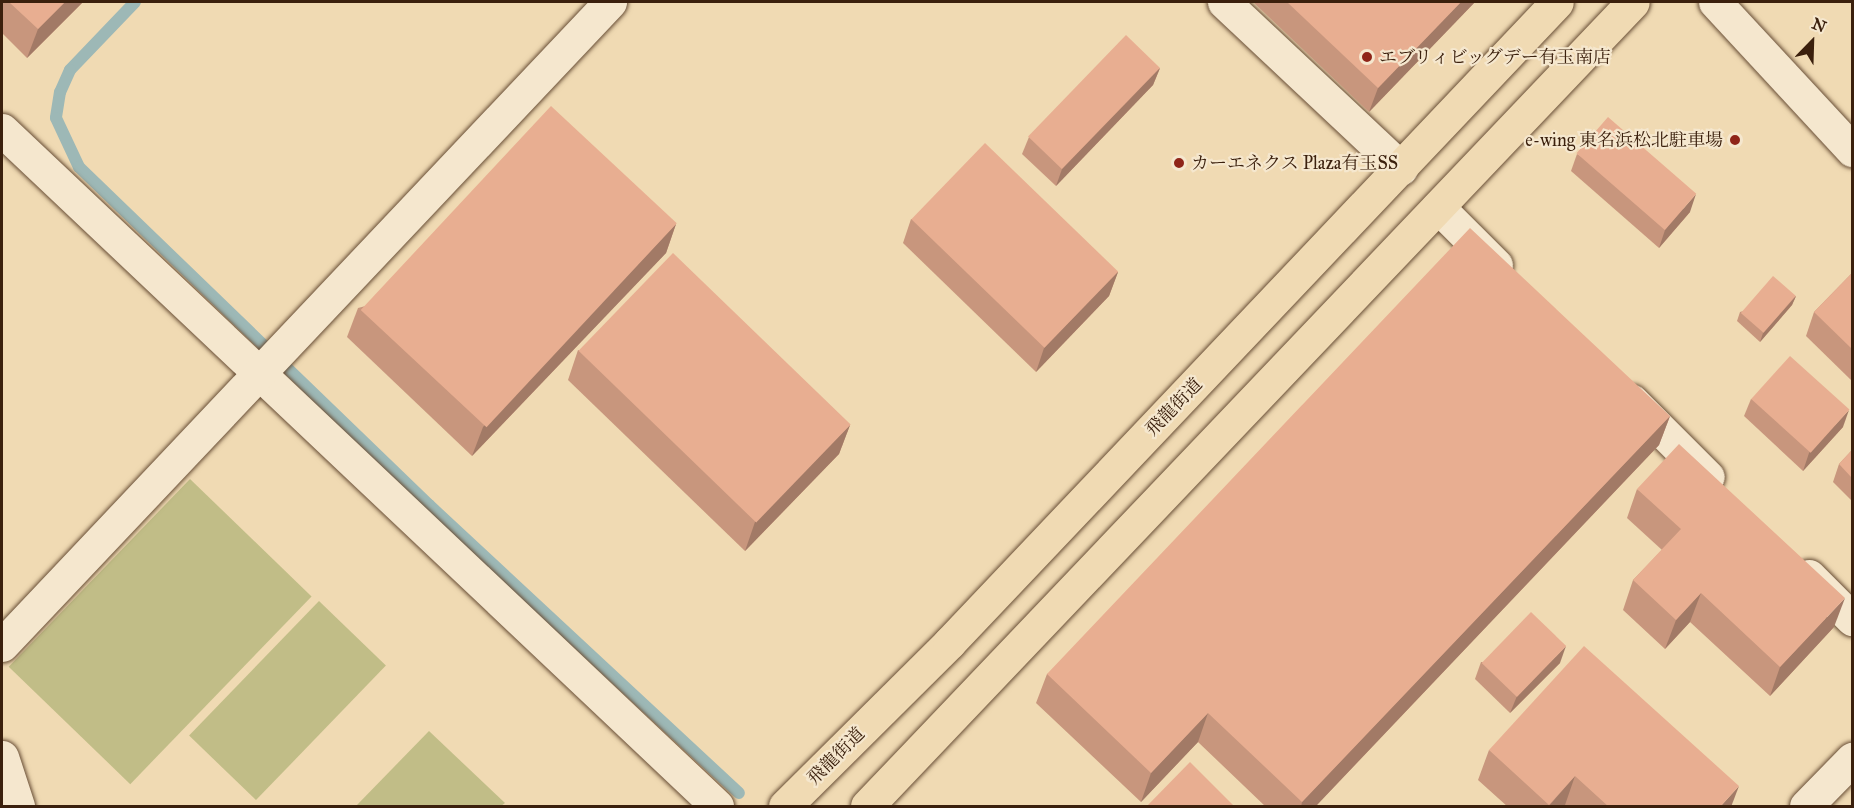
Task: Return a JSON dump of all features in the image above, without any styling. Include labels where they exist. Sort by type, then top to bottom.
[{"type":"highway","name":"飛龍街道","points":[[785,807],[949,643],[1557,2]]},
{"type":"highway","points":[[867,807],[1633,2]]},
{"type":"street","points":[[2,645],[260,372],[291,336],[610,2]]},
{"type":"street","points":[[1224,2],[1401,168]]},
{"type":"street","points":[[1715,2],[1852,150]]},
{"type":"street","points":[[2,130],[717,807]]},
{"type":"street","points":[[1438,207],[1522,291]]},
{"type":"street","points":[[1606,375],[1732,500]]},
{"type":"street","points":[[1788,556],[1852,619]]},
{"type":"street","points":[[2,757],[18,807]]},
{"type":"street","points":[[1806,807],[1852,759]]},
{"type":"shaded area","points":[[190,479],[312,596],[130,784],[9,667]]},
{"type":"shaded area","points":[[319,601],[386,666],[256,800],[189,736]]},
{"type":"shaded area","points":[[429,731],[505,803],[501,806],[356,806]]},
{"type":"building","points":[[9,2],[65,2],[38,29]]},
{"type":"building","name":"エブリィビッグデー有玉南店","points":[[1287,2],[1461,2],[1378,88]]},
{"type":"building","points":[[1126,35],[1160,68],[1062,169],[1028,136]]},
{"type":"building","points":[[551,106],[677,223],[487,427],[361,310]]},
{"type":"building","points":[[1608,117],[1696,194],[1665,230],[1577,153]]},
{"type":"building","points":[[985,143],[1118,272],[1044,348],[911,219]]},
{"type":"building","points":[[1470,228],[1670,416],[1302,802],[1208,713],[1151,773],[1047,674]]},
{"type":"building","points":[[673,253],[851,425],[756,522],[579,351]]},
{"type":"building","points":[[1852,273],[1852,349],[1814,312]]},
{"type":"building","points":[[1773,276],[1796,296],[1763,333],[1741,313]]},
{"type":"building","points":[[1790,356],[1849,410],[1811,453],[1751,399]]},
{"type":"building","points":[[1679,444],[1845,598],[1780,667],[1701,593],[1676,620],[1633,580],[1681,529],[1637,489]]},
{"type":"building","points":[[1852,450],[1852,478],[1839,464]]},
{"type":"building","points":[[1531,612],[1566,646],[1517,697],[1482,663]]},
{"type":"building","points":[[1584,646],[1739,786],[1720,807],[1609,807],[1575,776],[1549,805],[1489,750]]},
{"type":"building","points":[[1190,762],[1235,807],[1146,807]]},
{"type":"waterway","points":[[135,2],[70,70],[60,92],[56,118],[79,167],[429,505],[739,793]]},
{"type":"place","name":"エブリィビッグデー有玉南店","points":[[1367,57]]},
{"type":"place","name":"e-wing 東名浜松北駐車場","points":[[1735,140]]},
{"type":"place","name":"カーエネクス Plaza有玉SS","points":[[1179,163]]}]
